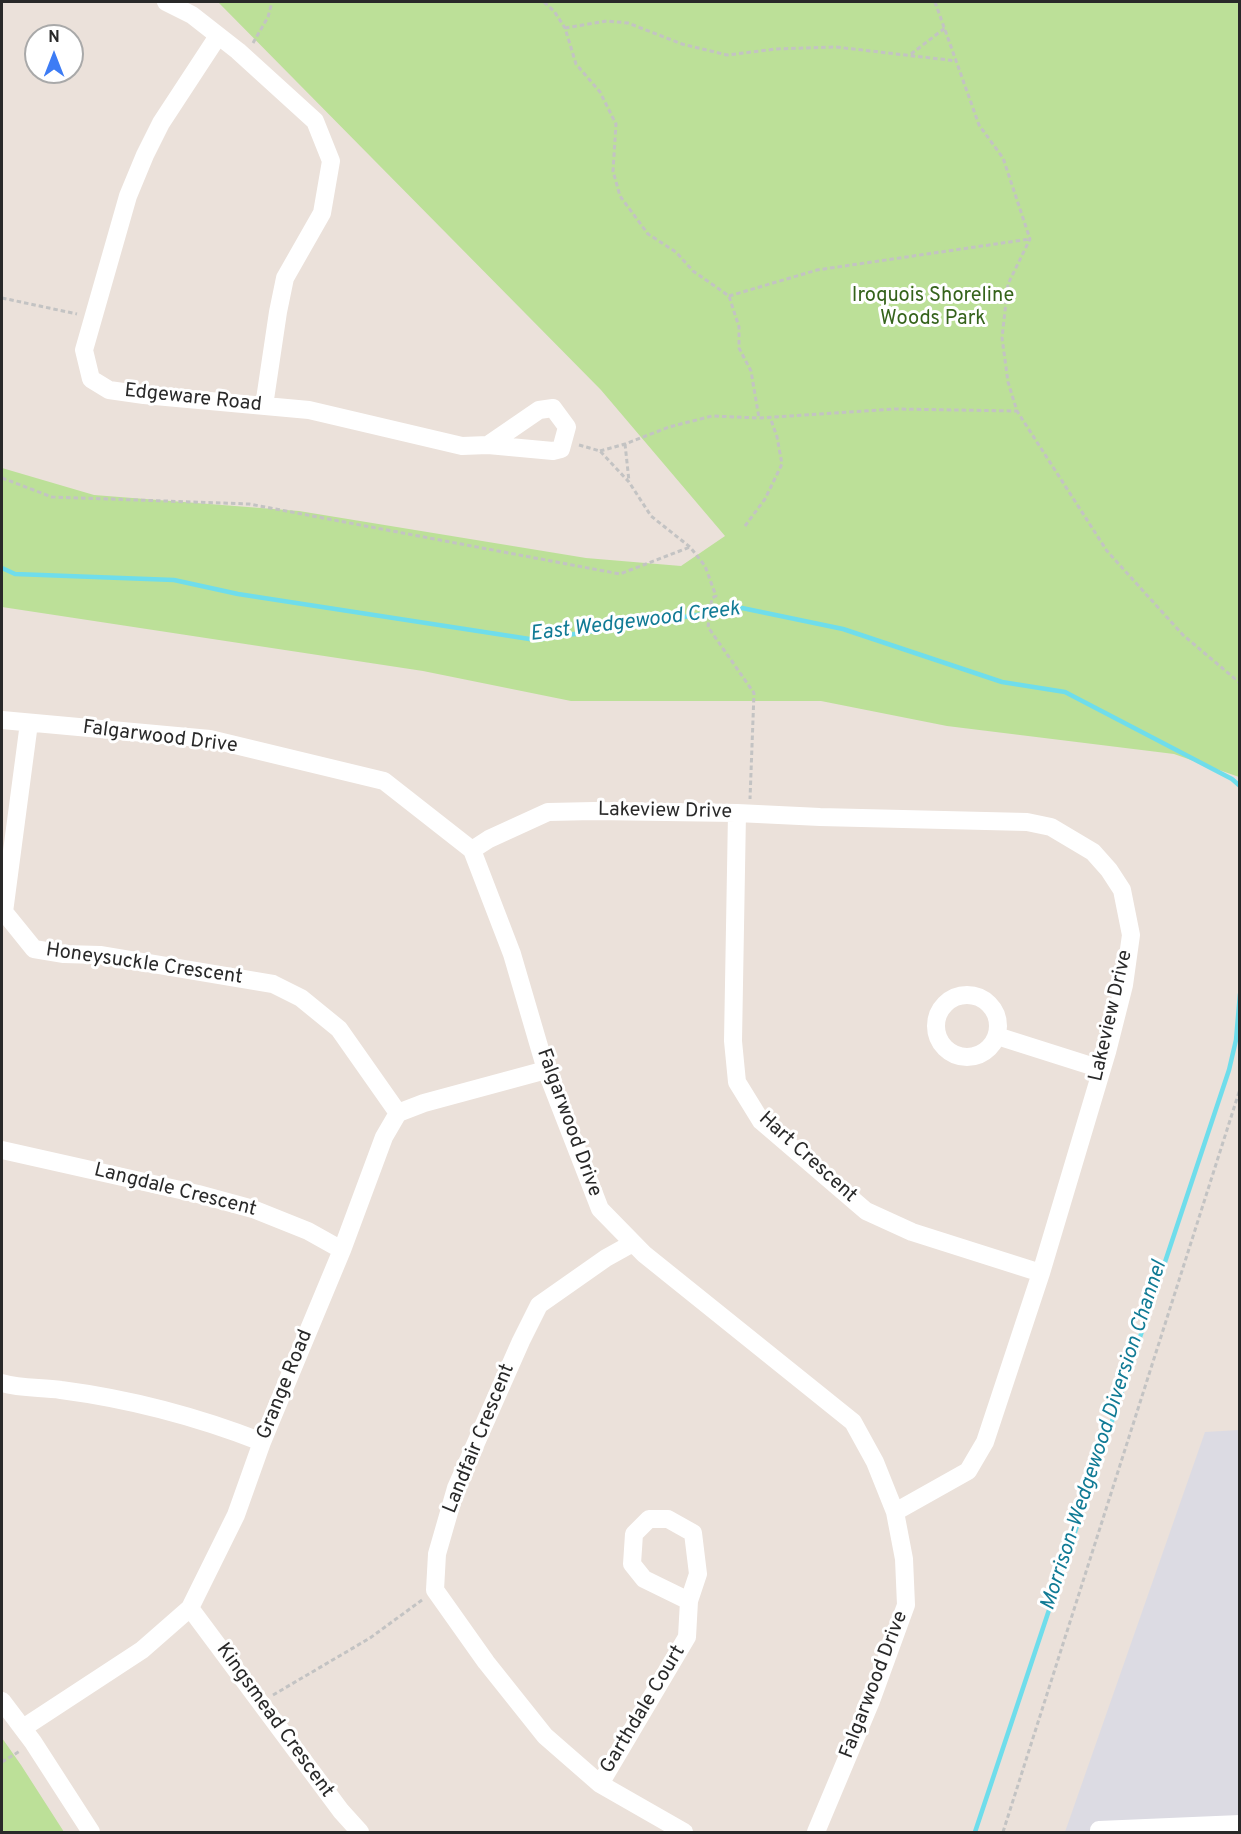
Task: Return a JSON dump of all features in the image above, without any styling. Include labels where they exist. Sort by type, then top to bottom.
[{"type":"street","points":[[166,2],[192,15],[245,58],[315,121],[331,161],[322,213],[285,278],[264,406]]},
{"type":"street","name":"Edgeware Road","points":[[218,36],[161,123],[144,155],[128,196],[84,350],[91,379],[109,390],[309,411],[462,446],[488,445],[553,451],[561,449],[563,441]]},
{"type":"street","points":[[488,445],[539,410],[553,408],[567,427],[563,441]]},
{"type":"street","name":"Falgarwood Drive","points":[[2,720],[210,739],[384,781],[472,850],[512,954],[546,1071],[600,1209],[644,1254],[853,1422],[875,1462],[895,1512],[904,1559],[906,1605],[871,1701],[816,1833]]},
{"type":"street","name":"Honeysuckle Crescent","points":[[29,723],[4,912],[34,949],[64,954],[100,955],[273,984],[301,998],[339,1029],[398,1113]]},
{"type":"street","name":"Lakeview Drive","points":[[472,850],[489,839],[548,812],[737,813],[1027,822],[1051,827],[1093,852],[1122,890],[1131,935],[1124,985],[1041,1273],[985,1442],[968,1471],[895,1512]]},
{"type":"street","name":"Hart Crescent","points":[[737,813],[733,1041],[737,1082],[761,1121],[866,1211],[912,1232],[1041,1273]]},
{"type":"street","points":[[997,1036],[1101,1070]]},
{"type":"street","points":[[398,1113],[424,1103],[546,1071]]},
{"type":"street","name":"Grange Road","points":[[23,1728],[142,1650],[190,1608],[236,1515],[262,1442],[342,1251],[384,1137],[398,1113]]},
{"type":"street","name":"Langdale Crescent","points":[[2,1150],[198,1194],[253,1209],[308,1231],[342,1251]]},
{"type":"street","name":"Landfair Crescent","points":[[435,1590],[437,1554],[456,1488],[520,1341],[539,1305],[606,1258],[633,1243]]},
{"type":"street","points":[[2,1383],[61,1390],[141,1405],[218,1425],[262,1442]]},
{"type":"street","name":"Garthdale Court","points":[[600,1784],[687,1637],[689,1601],[698,1574],[693,1533],[668,1519],[649,1519],[633,1534],[632,1564],[644,1579],[689,1601]]},
{"type":"street","points":[[435,1590],[486,1662],[545,1736],[600,1784],[684,1833]]},
{"type":"street","name":"Kingsmead Crescent","points":[[190,1608],[341,1811],[360,1833]]},
{"type":"street","points":[[2,1701],[23,1728],[91,1833]]},
{"type":"street","points":[[1099,1830],[1239,1824]]},
{"type":"path","points":[[245,58],[268,17],[272,2]]},
{"type":"path","points":[[544,2],[554,11],[565,28],[576,64],[600,92],[616,124],[613,171],[620,196],[648,234],[676,252],[693,271],[729,296],[739,327],[739,348],[750,371],[759,418]]},
{"type":"path","points":[[935,2],[979,124],[1003,158],[1030,239],[1008,284],[1002,338],[1008,382],[1017,411],[1107,551],[1183,635],[1239,683]]},
{"type":"path","points":[[565,28],[607,21],[628,23],[682,44],[727,55],[836,47],[957,61]]},
{"type":"path","points":[[909,56],[945,28]]},
{"type":"path","points":[[729,296],[817,270],[1030,239]]},
{"type":"path","points":[[2,298],[94,318]]},
{"type":"path","points":[[563,441],[600,451],[669,427],[712,416],[759,418],[895,409],[1017,411]]},
{"type":"path","points":[[745,526],[765,499],[782,464],[777,437],[770,417]]},
{"type":"path","points":[[625,444],[629,482]]},
{"type":"path","points":[[600,451],[629,482],[651,516],[690,547],[705,566],[716,596],[712,597],[708,627],[754,693],[750,802],[737,813]]},
{"type":"path","points":[[2,478],[52,497],[249,504],[620,574],[690,547]]},
{"type":"path","points":[[1003,1833],[1239,1089]]},
{"type":"path","points":[[261,1702],[370,1638],[435,1590]]},
{"type":"path","points":[[2,1762],[25,1748]]},
{"type":"shaded area","points":[[1239,1430],[1239,1832],[1065,1832],[1205,1432]]},
{"type":"green space","name":"Iroquois Shoreline Woods Park","points":[[218,2],[1239,2],[1239,777],[1174,754],[947,726],[821,701],[571,701],[423,671],[2,607],[2,468],[94,495],[299,511],[586,558],[681,566],[725,536],[601,390]]},
{"type":"green space","points":[[2,1738],[21,1765],[64,1832],[2,1832]]},
{"type":"waterway","name":"East Wedgewood Creek","points":[[2,568],[15,574],[174,580],[238,594],[536,640],[742,608],[843,629],[1002,682],[1065,692],[1232,779],[1240,786]]},
{"type":"waterway","name":"Morrison-Wedgewood Diversion Channel","points":[[975,1832],[1229,1070],[1236,1040],[1240,994]]}]
